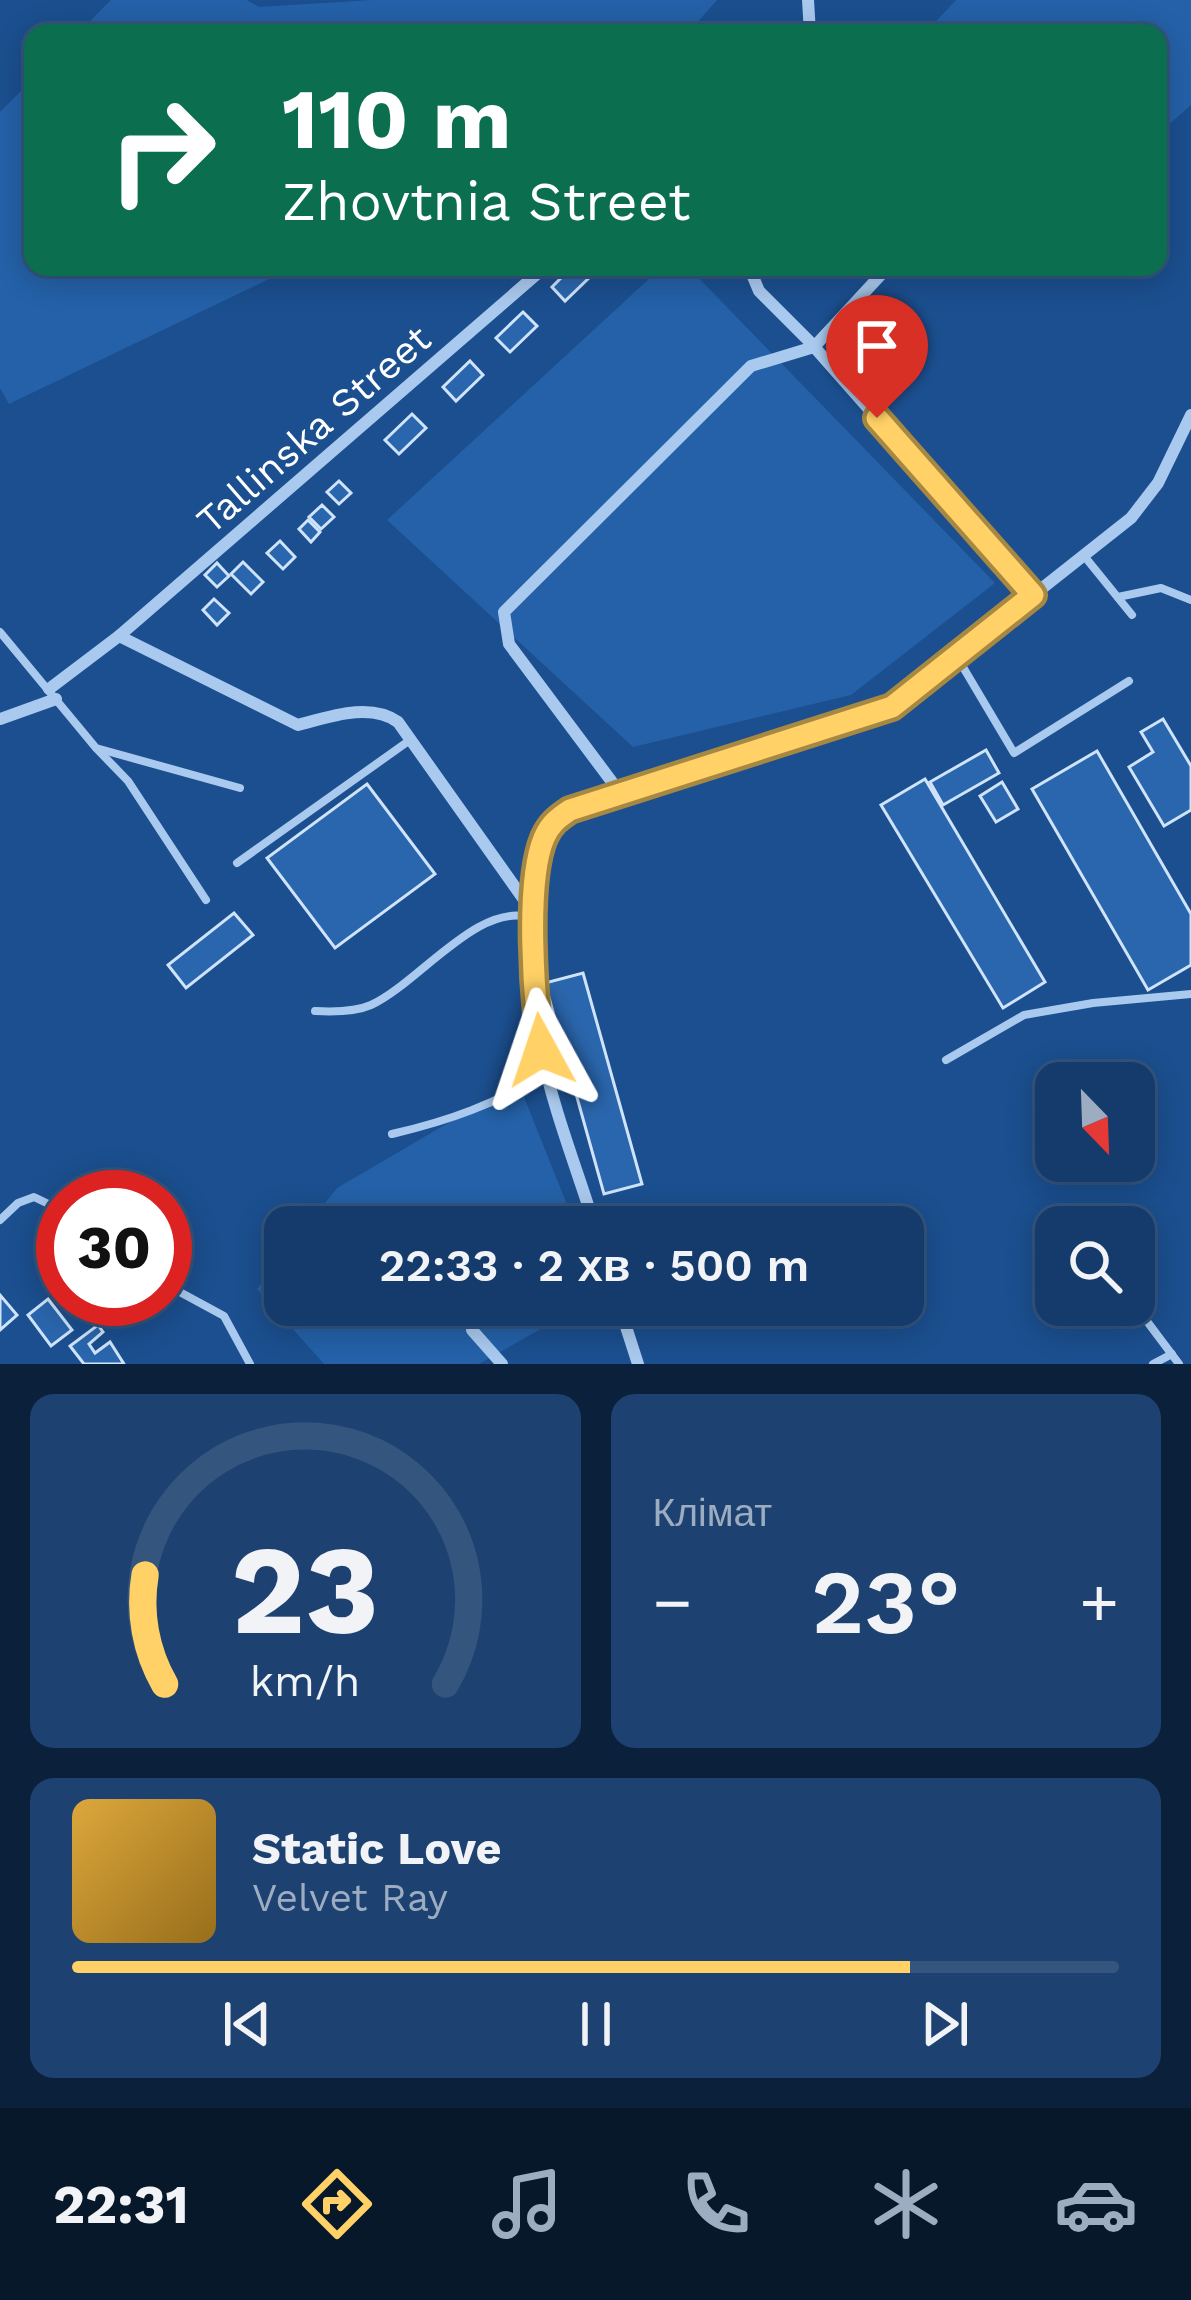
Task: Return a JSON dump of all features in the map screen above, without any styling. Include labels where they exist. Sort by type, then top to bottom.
[{"type":"street","name":"Tallinska Street","points":[[0,719],[52,694],[535,276]]},
{"type":"street","points":[[753,276],[759,291],[1033,595]]},
{"type":"street","points":[[620,794],[509,644],[504,612],[751,366],[814,347],[879,276]]},
{"type":"street","points":[[589,1206],[547,1071],[537,1018],[533,915],[542,841],[554,821],[570,810],[892,707],[1131,518],[1158,483],[1191,415]]},
{"type":"street","points":[[119,636],[298,725],[340,713],[386,714],[398,722],[533,915]]},
{"type":"street","points":[[626,1326],[638,1364]]},
{"type":"street","points":[[472,1330],[502,1364]]},
{"type":"lane","points":[[1085,557],[1132,615]]},
{"type":"lane","points":[[1118,597],[1162,588],[1191,600]]},
{"type":"lane","points":[[0,632],[128,781],[206,900]]},
{"type":"lane","points":[[956,656],[1014,753],[1129,681]]},
{"type":"lane","points":[[237,862],[410,740]]},
{"type":"lane","points":[[96,748],[240,788]]},
{"type":"lane","points":[[315,1011],[367,1007],[398,990],[484,922],[516,913],[533,915]]},
{"type":"lane","points":[[946,1060],[1024,1015],[1191,994]]},
{"type":"lane","points":[[392,1134],[453,1120],[514,1093],[547,1071]]},
{"type":"lane","points":[[0,1220],[18,1203],[36,1198]]},
{"type":"lane","points":[[192,1299],[224,1316],[250,1364]]},
{"type":"lane","points":[[1151,1326],[1179,1364]]},
{"type":"lane","points":[[1153,1364],[1172,1354]]},
{"type":"shaded area","points":[[111,0],[247,0],[259,7],[372,0],[717,0],[696,24],[87,24]]},
{"type":"shaded area","points":[[956,0],[1191,0],[1191,105],[1167,126],[1167,24],[933,24]]},
{"type":"shaded area","points":[[24,88],[24,276],[275,276],[9,404],[0,388],[0,112]]},
{"type":"shaded area","points":[[652,276],[697,276],[995,583],[851,695],[633,747],[387,520]]},
{"type":"shaded area","points":[[518,1082],[568,1206],[323,1206],[337,1188]]},
{"type":"shaded area","points":[[290,1326],[546,1326],[479,1364],[324,1364]]},
{"type":"building","points":[[563,276],[591,276],[565,301],[552,287]]},
{"type":"building","points":[[523,312],[537,326],[510,352],[496,338]]},
{"type":"building","points":[[470,361],[483,375],[456,401],[443,387]]},
{"type":"building","points":[[412,414],[426,428],[399,454],[385,440]]},
{"type":"building","points":[[339,481],[351,493],[339,504],[327,492]]},
{"type":"building","points":[[322,505],[334,517],[321,529],[309,517]]},
{"type":"building","points":[[308,520],[320,532],[311,542],[299,529]]},
{"type":"building","points":[[280,541],[295,557],[283,569],[267,553]]},
{"type":"building","points":[[243,562],[263,582],[251,594],[231,574]]},
{"type":"building","points":[[217,563],[229,576],[217,587],[205,575]]},
{"type":"building","points":[[214,599],[229,613],[217,625],[203,610]]},
{"type":"building","points":[[1163,719],[1191,766],[1191,810],[1164,826],[1129,767],[1153,752],[1141,732]]},
{"type":"building","points":[[986,750],[999,773],[943,805],[930,782]]},
{"type":"building","points":[[1097,751],[1191,914],[1191,965],[1148,990],[1032,789]]},
{"type":"building","points":[[925,779],[1045,982],[1003,1008],[881,805]]},
{"type":"building","points":[[1002,782],[1018,809],[996,822],[980,796]]},
{"type":"building","points":[[367,784],[435,874],[335,948],[267,858]]},
{"type":"building","points":[[234,913],[253,935],[186,988],[168,965]]},
{"type":"building","points":[[583,973],[642,1184],[604,1194],[545,983]]},
{"type":"building","points":[[0,1295],[17,1315],[0,1330]]},
{"type":"building","points":[[36,1326],[69,1326],[72,1330],[51,1346]]},
{"type":"building","points":[[99,1326],[103,1332],[89,1344],[95,1353],[110,1342],[124,1364],[84,1364],[70,1346]]},
{"type":"route","points":[[541,1050],[533,912],[542,841],[554,821],[570,810],[892,707],[1033,595],[877,418]]}]
